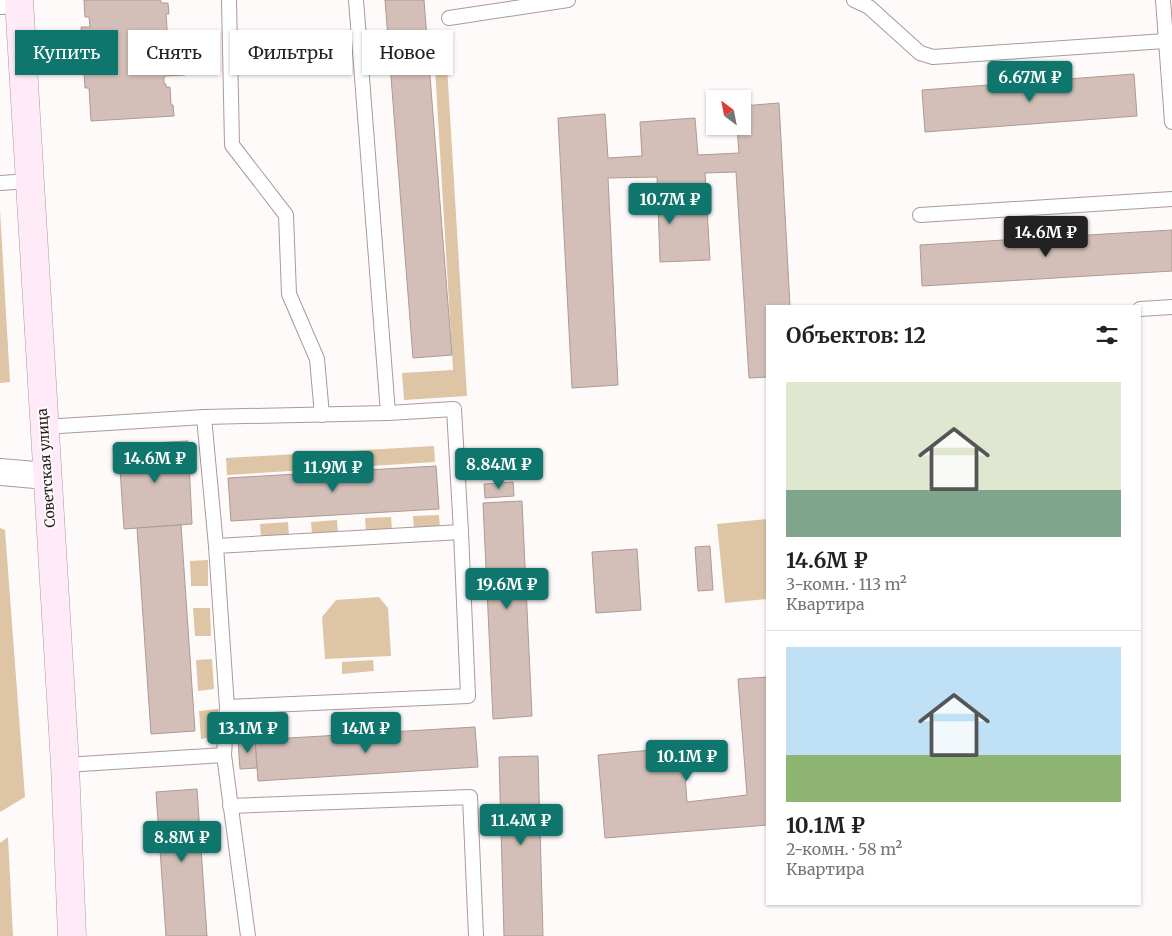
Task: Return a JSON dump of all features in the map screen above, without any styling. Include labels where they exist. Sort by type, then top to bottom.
[{"type":"main road","name":"Советская улица","points":[[13,4],[30,181],[64,765],[72,936]]},
{"type":"street","points":[[0,472],[47,476]]},
{"type":"lane","points":[[229,0],[232,145],[286,215],[289,294],[317,359],[322,415]]},
{"type":"lane","points":[[356,0],[388,413]]},
{"type":"lane","points":[[449,18],[568,0]]},
{"type":"lane","points":[[854,0],[869,7],[920,53],[933,57],[1166,41]]},
{"type":"lane","points":[[1163,0],[1172,122]]},
{"type":"lane","points":[[0,183],[30,181]]},
{"type":"lane","points":[[920,215],[1172,199]]},
{"type":"lane","points":[[1141,309],[1172,307]]},
{"type":"lane","points":[[44,427],[204,417],[388,413],[454,409],[468,696],[227,707]]},
{"type":"lane","points":[[204,417],[216,546],[227,707],[224,755],[248,936]]},
{"type":"lane","points":[[216,546],[461,532]]},
{"type":"lane","points":[[64,765],[224,755]]},
{"type":"lane","points":[[230,806],[470,797],[476,936]]},
{"type":"shaded area","points":[[435,75],[448,75],[467,396],[404,400],[402,373],[453,370]]},
{"type":"shaded area","points":[[0,210],[10,382],[0,383]]},
{"type":"shaded area","points":[[434,446],[435,462],[227,475],[226,458]]},
{"type":"shaded area","points":[[439,515],[440,528],[414,530],[413,516]]},
{"type":"shaded area","points":[[391,517],[392,530],[366,532],[365,518]]},
{"type":"shaded area","points":[[766,519],[766,599],[725,603],[717,524]]},
{"type":"shaded area","points":[[337,520],[338,533],[312,535],[311,522]]},
{"type":"shaded area","points":[[288,522],[289,536],[261,537],[260,524]]},
{"type":"shaded area","points":[[0,528],[5,530],[25,797],[0,812]]},
{"type":"shaded area","points":[[208,560],[208,586],[191,586],[190,561]]},
{"type":"shaded area","points":[[379,597],[388,608],[391,656],[325,659],[322,617],[336,600]]},
{"type":"shaded area","points":[[193,608],[210,608],[211,636],[195,636]]},
{"type":"shaded area","points":[[212,659],[214,689],[198,691],[196,660]]},
{"type":"shaded area","points":[[373,660],[374,671],[342,674],[342,662]]},
{"type":"shaded area","points":[[218,709],[218,725],[211,737],[201,739],[199,711]]},
{"type":"shaded area","points":[[8,837],[13,936],[0,936],[0,843]]},
{"type":"building","points":[[84,0],[160,0],[162,3],[168,3],[169,14],[166,14],[167,30],[128,30],[128,75],[185,75],[164,76],[164,84],[166,84],[166,87],[170,87],[174,116],[91,121],[89,88],[85,88],[84,75],[118,75],[118,30],[81,30],[81,27],[90,27],[89,17],[85,17]]},
{"type":"building","points":[[385,0],[424,0],[426,30],[387,30]]},
{"type":"building","points":[[1134,74],[1137,116],[925,132],[922,90]]},
{"type":"building","points":[[391,75],[430,75],[452,355],[413,358]]},
{"type":"building","points":[[779,103],[790,305],[766,305],[766,377],[749,378],[736,172],[705,173],[710,260],[660,262],[657,177],[608,178],[618,385],[572,388],[558,118],[605,114],[608,158],[642,156],[640,122],[695,118],[698,155],[739,153],[738,135],[751,135],[751,105]]},
{"type":"building","points":[[1172,230],[1172,271],[922,286],[920,245]]},
{"type":"building","points":[[188,441],[192,524],[124,529],[120,469],[114,469],[113,445]]},
{"type":"building","points":[[436,466],[439,509],[231,521],[228,478]]},
{"type":"building","points":[[513,482],[514,496],[485,498],[484,484]]},
{"type":"building","points":[[522,501],[532,716],[493,719],[483,503]]},
{"type":"building","points":[[181,525],[195,731],[151,734],[137,528]]},
{"type":"building","points":[[710,546],[713,590],[698,591],[695,547]]},
{"type":"building","points":[[637,549],[641,610],[596,613],[592,552]]},
{"type":"building","points":[[766,677],[766,825],[605,838],[598,755],[683,747],[687,802],[747,795],[738,679]]},
{"type":"building","points":[[475,727],[478,767],[258,781],[255,740]]},
{"type":"building","points":[[255,740],[257,768],[240,769],[238,741]]},
{"type":"building","points":[[538,756],[543,936],[504,936],[499,757]]},
{"type":"building","points":[[197,789],[207,936],[166,936],[156,792]]}]
